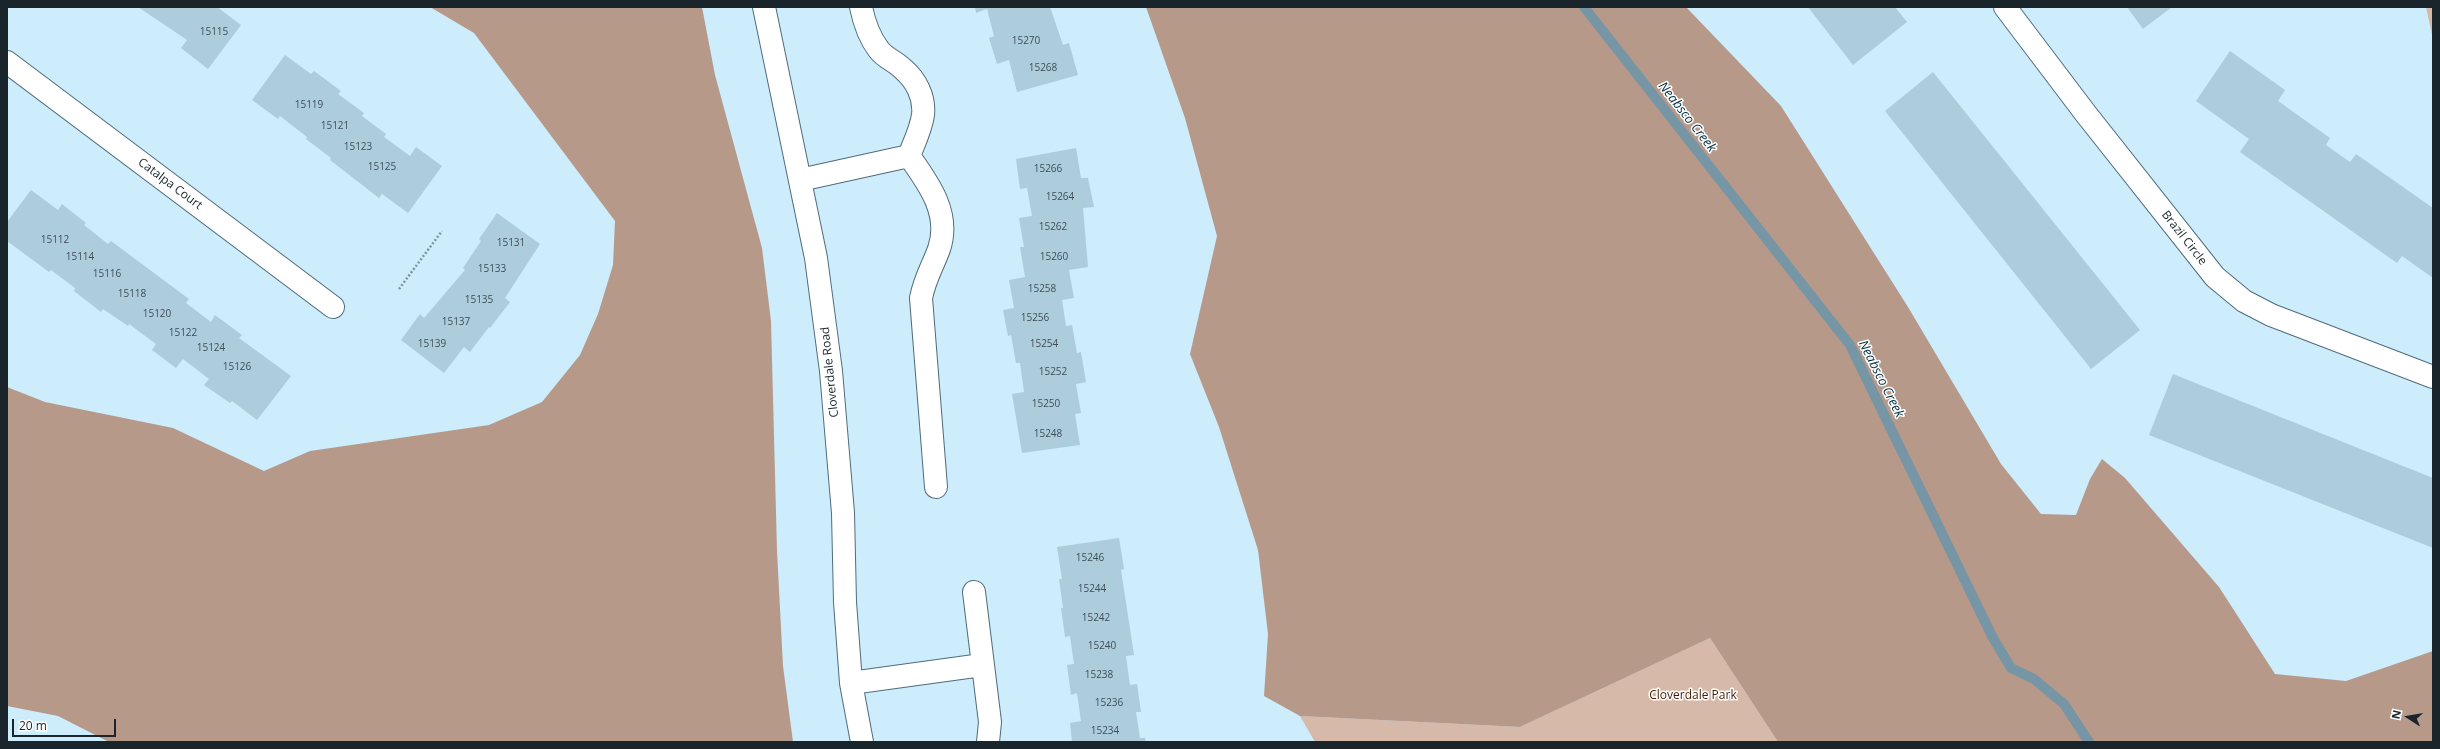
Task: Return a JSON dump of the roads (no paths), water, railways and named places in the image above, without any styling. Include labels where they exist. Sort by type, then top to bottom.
[{"type":"street","name":"Cloverdale Road","points":[[764,7],[816,258],[831,371],[843,513],[845,602],[851,683],[862,742]]},
{"type":"street","points":[[861,7],[869,35],[878,49],[887,58],[902,68],[915,82],[922,98],[923,115],[909,156]]},
{"type":"street","name":"Brazil Circle","points":[[2005,7],[2086,114],[2215,277],[2244,301],[2271,315],[2433,377]]},
{"type":"street","name":"Catalpa Court","points":[[7,62],[333,307]]},
{"type":"street","points":[[800,180],[909,156]]},
{"type":"street","points":[[909,156],[933,193],[940,212],[943,230],[938,250],[925,280],[921,298],[936,487]]},
{"type":"street","points":[[974,592],[990,722],[988,742]]},
{"type":"street","points":[[851,683],[982,665]]},
{"type":"waterway","name":"Neabsco Creek","points":[[1584,7],[1850,345],[1993,638],[2011,668],[2034,679],[2064,704],[2089,742]]},
{"type":"park label","name":"Cloverdale Park","points":[[1693,696]]}]
